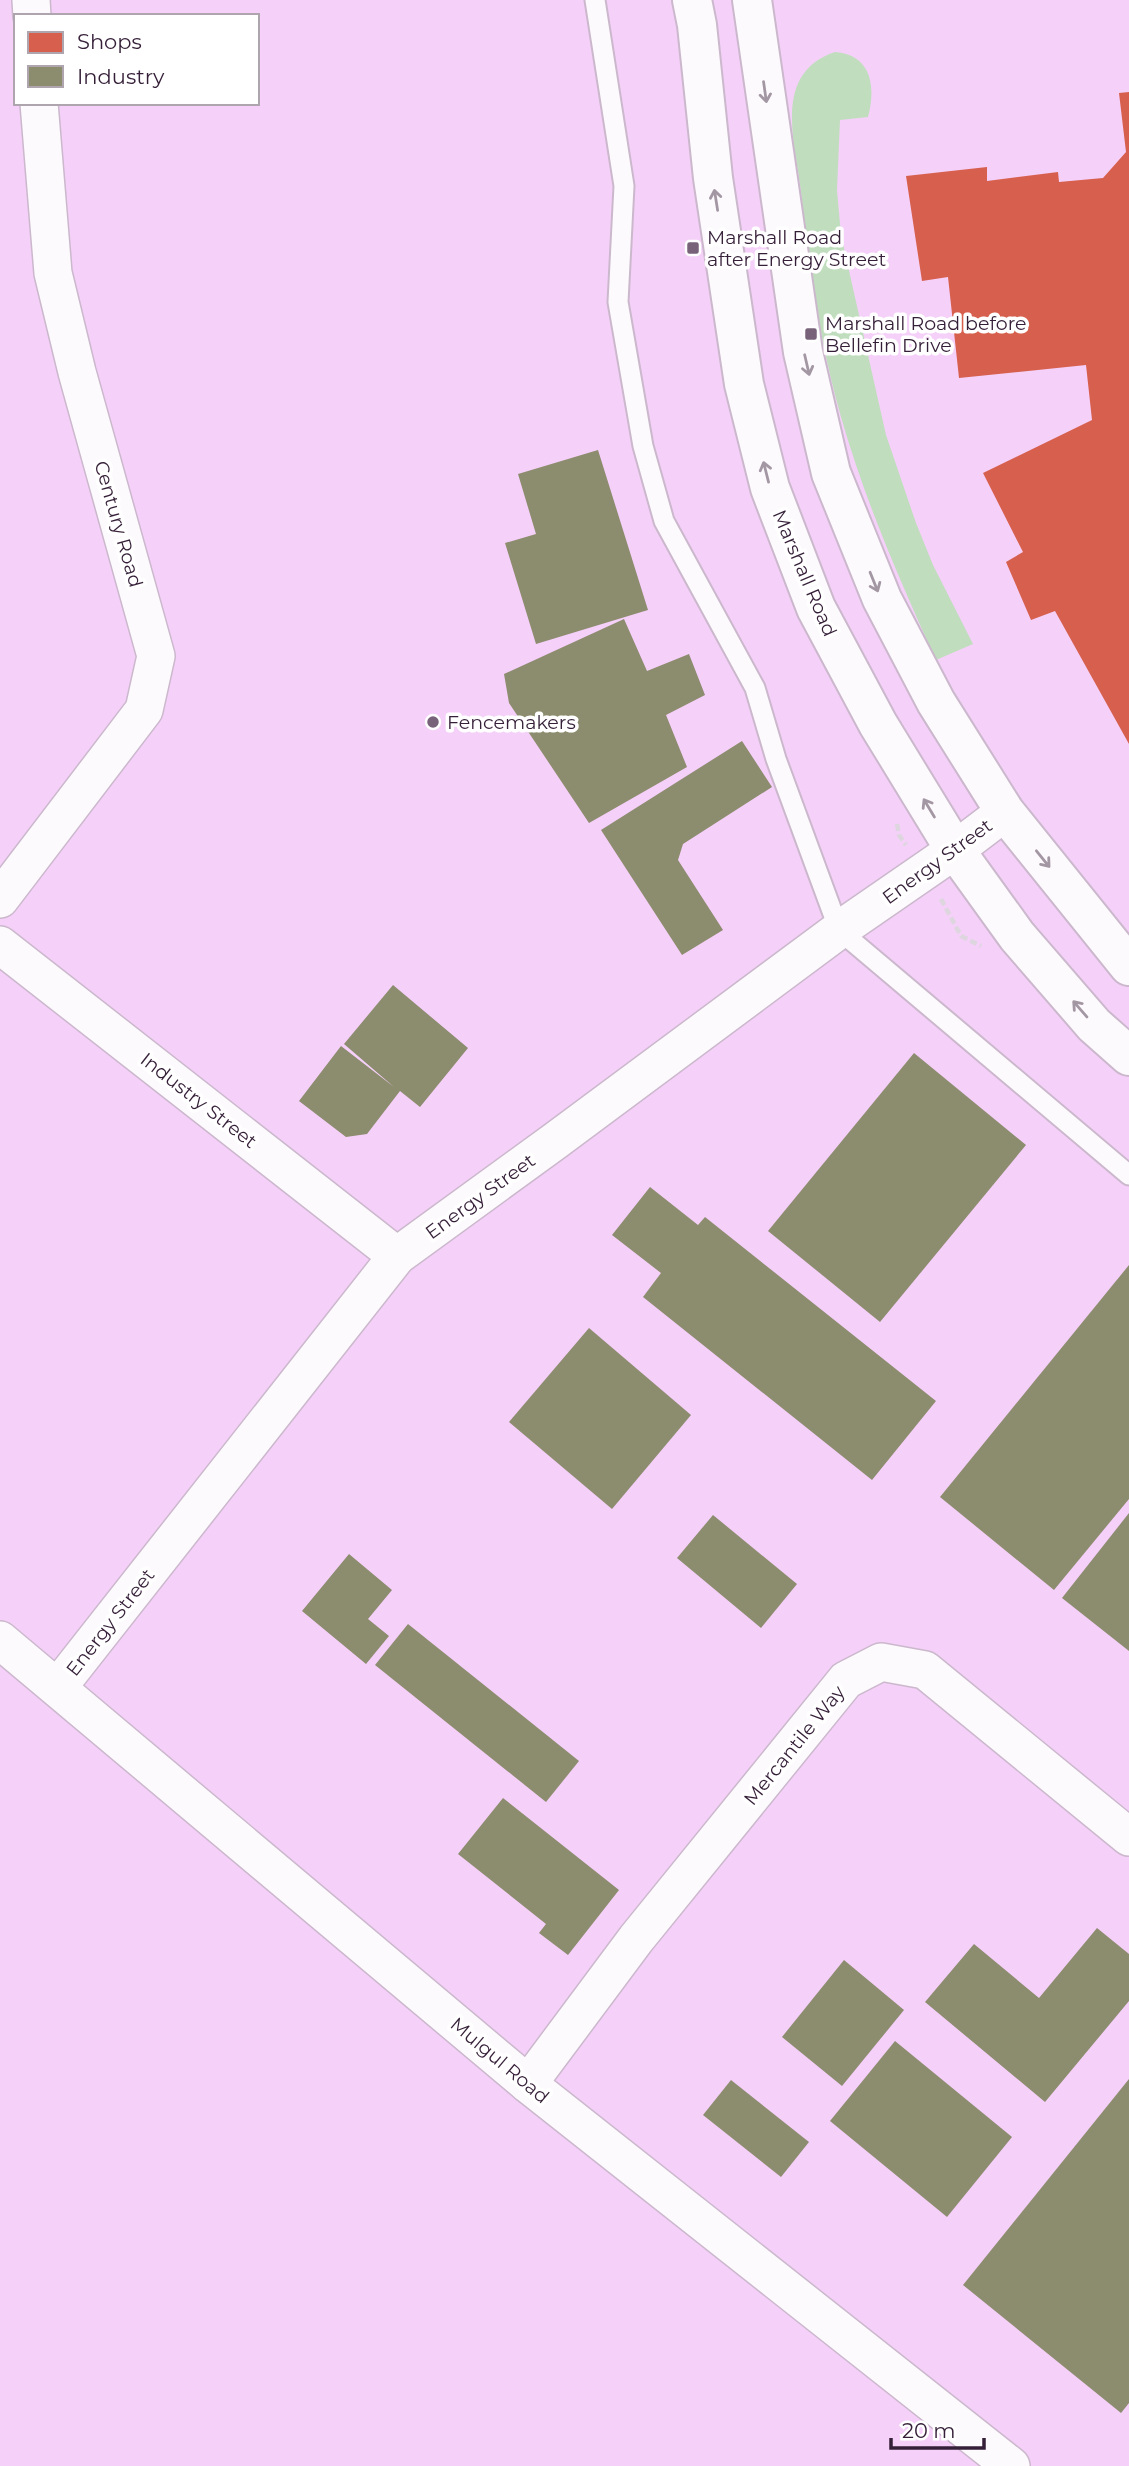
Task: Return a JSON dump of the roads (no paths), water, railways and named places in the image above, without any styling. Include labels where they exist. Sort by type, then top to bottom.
[{"type":"main road","name":"Marshall Road","points":[[692,0],[713,178],[744,384],[770,488],[816,608],[878,724],[955,850],[1017,936],[1094,1026],[1129,1056]]},
{"type":"main road","points":[[698,39],[754,18],[803,352],[831,472],[882,599],[936,702],[1005,812],[1129,966]]},
{"type":"street","name":"Century Road","points":[[0,899],[144,710],[156,656],[76,372],[53,273],[39,105]]},
{"type":"street","name":"Energy Street","points":[[58,1687],[397,1256],[839,930],[1005,812]]},
{"type":"street","name":"Industry Street","points":[[0,945],[397,1256]]},
{"type":"street","name":"Mulgul Road","points":[[0,1640],[528,2084],[1010,2466]]},
{"type":"street","name":"Mercantile Way","points":[[528,2084],[636,1939],[846,1681],[881,1662],[925,1670],[1129,1838]]},
{"type":"lane","points":[[595,0],[624,186],[618,302],[643,446],[664,521],[755,688],[776,759],[839,930],[1129,1175]]},
{"type":"place","name":"Marshall Road after Energy Street","points":[[693,248]]},
{"type":"place","name":"Marshall Road before Bellefin Drive","points":[[811,334]]},
{"type":"place","name":"Fencemakers","points":[[433,722]]}]
